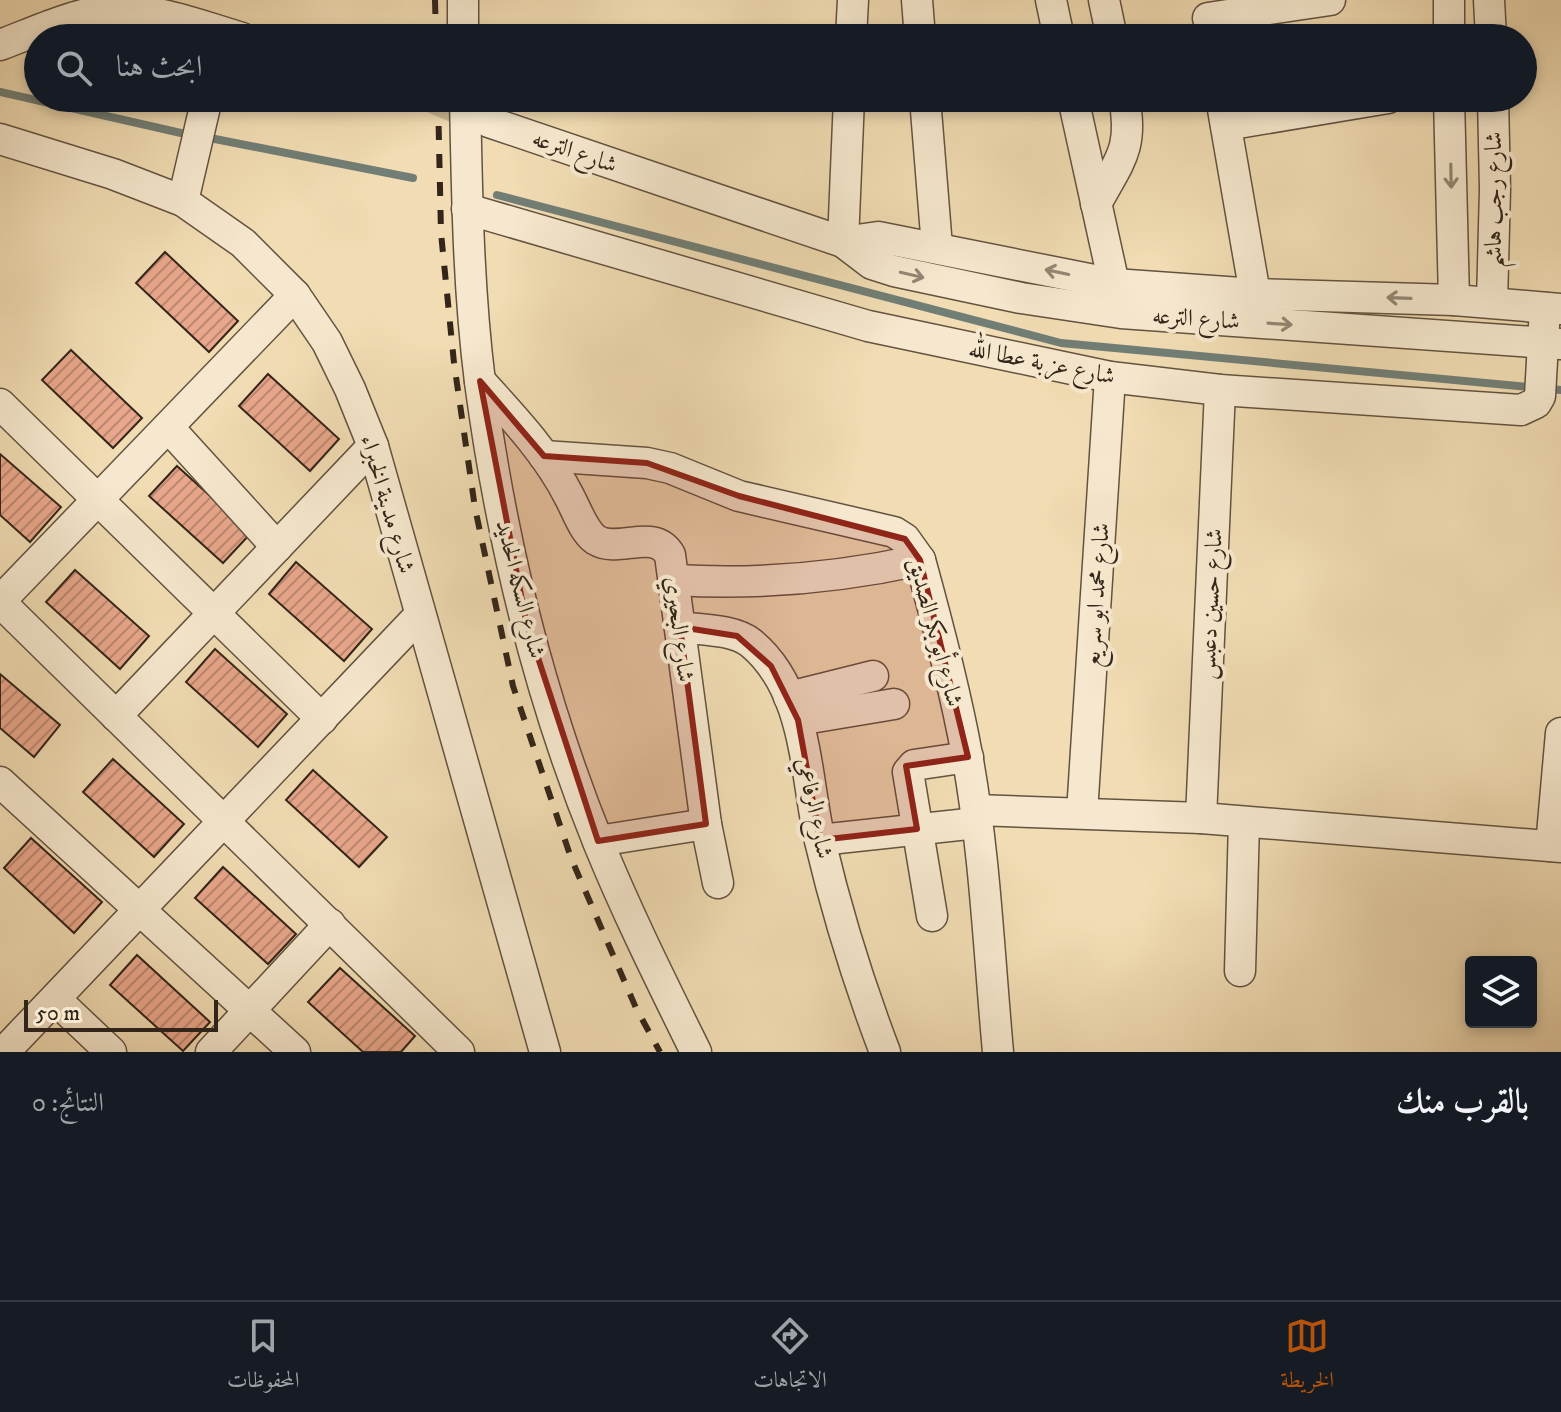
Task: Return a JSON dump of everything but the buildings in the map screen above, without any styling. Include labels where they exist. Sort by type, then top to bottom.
[{"type":"street","points":[[463,0],[463,24]]},
{"type":"street","points":[[852,24],[853,0]]},
{"type":"street","points":[[917,0],[919,24]]},
{"type":"street","points":[[1051,0],[1056,24]]},
{"type":"street","points":[[1104,0],[1109,24]]},
{"type":"street","points":[[1208,19],[1330,0]]},
{"type":"street","points":[[1449,0],[1449,24]]},
{"type":"street","points":[[1489,0],[1490,24]]},
{"type":"street","points":[[62,24],[98,12],[115,10],[141,11],[187,24]]},
{"type":"street","points":[[0,45],[24,37]]},
{"type":"street","points":[[183,201],[204,112]]},
{"type":"street","name":"شارع السكه الحديد","points":[[465,112],[468,259],[480,381],[501,508],[526,621],[559,732],[598,841],[642,943],[696,1052]]},
{"type":"street","points":[[843,242],[848,112]]},
{"type":"street","points":[[926,112],[937,247]]},
{"type":"street","points":[[1076,112],[1114,284]]},
{"type":"street","points":[[1096,204],[1125,150],[1129,134],[1126,112]]},
{"type":"street","points":[[1224,112],[1255,294]]},
{"type":"street","name":"شارع رجب هاشم","points":[[1449,112],[1454,300]]},
{"type":"street","name":"شارع رجب هاشم","points":[[1492,302],[1493,112]]},
{"type":"street","name":"شارع الترعه","points":[[489,122],[843,242],[872,264],[894,271],[1021,298],[1121,313],[1549,349]]},
{"type":"street","name":"شارع مدينة الخبراء","points":[[0,139],[113,174],[183,201],[243,243],[295,295],[327,342],[373,446],[545,1052]]},
{"type":"street","name":"شارع عزبة عطا الله","points":[[467,209],[868,326],[1110,377],[1220,390],[1521,410],[1536,403],[1540,396],[1553,308]]},
{"type":"street","name":"شارع الترعه","points":[[843,242],[878,237],[1114,284],[1255,294],[1492,302],[1553,308]]},
{"type":"street","points":[[295,295],[0,602],[459,1052]]},
{"type":"street","name":"شارع محمد ابو سريع","points":[[1082,813],[1110,377]]},
{"type":"street","name":"شارع البحيري","points":[[480,381],[544,456],[585,526],[596,539],[611,544],[653,541],[664,546],[670,555],[706,824],[718,883]]},
{"type":"street","name":"شارع حسين دعبس","points":[[1201,818],[1220,390]]},
{"type":"street","points":[[0,404],[322,719]]},
{"type":"street","points":[[168,427],[277,547]]},
{"type":"street","points":[[116,716],[373,446]]},
{"type":"street","name":"شارع أبو بكر الصديق","points":[[544,456],[647,463],[670,468],[739,496],[894,532],[905,539],[920,560],[948,658],[968,757],[998,1052]]},
{"type":"street","points":[[675,580],[734,583],[822,578],[920,560]]},
{"type":"street","points":[[4,1052],[420,615]]},
{"type":"street","name":"شارع الرفاعي","points":[[680,627],[737,636],[749,642],[771,666],[793,709],[820,840],[848,945],[885,1052]]},
{"type":"street","points":[[793,709],[873,676]]},
{"type":"street","points":[[793,709],[894,704]]},
{"type":"street","points":[[820,840],[917,829],[976,817],[1082,813],[1201,818],[1556,847],[1561,733]]},
{"type":"street","points":[[932,916],[907,775],[914,765],[968,757]]},
{"type":"street","points":[[0,782],[295,1052]]},
{"type":"street","points":[[1240,971],[1244,822]]},
{"type":"street","points":[[598,841],[706,824]]},
{"type":"street","points":[[211,1052],[330,924]]},
{"type":"street","points":[[55,999],[111,1052]]},
{"type":"highlighted area","points":[[480,381],[544,456],[647,463],[739,496],[905,539],[920,560],[968,757],[906,766],[917,829],[820,840],[798,720],[771,666],[737,636],[680,627],[706,824],[598,841],[526,621]]},
{"type":"waterway","points":[[0,92],[24,97]]},
{"type":"waterway","points":[[88,112],[181,133]]},
{"type":"waterway","points":[[215,139],[413,178]]},
{"type":"waterway","points":[[497,195],[1061,343],[1561,390]]},
{"type":"tunnel","points":[[465,112],[487,121]]},
{"type":"railway","points":[[435,0],[436,24]]},
{"type":"railway","points":[[438,112],[441,233],[454,363],[475,508],[513,686],[571,858],[636,1008],[660,1052]]}]
